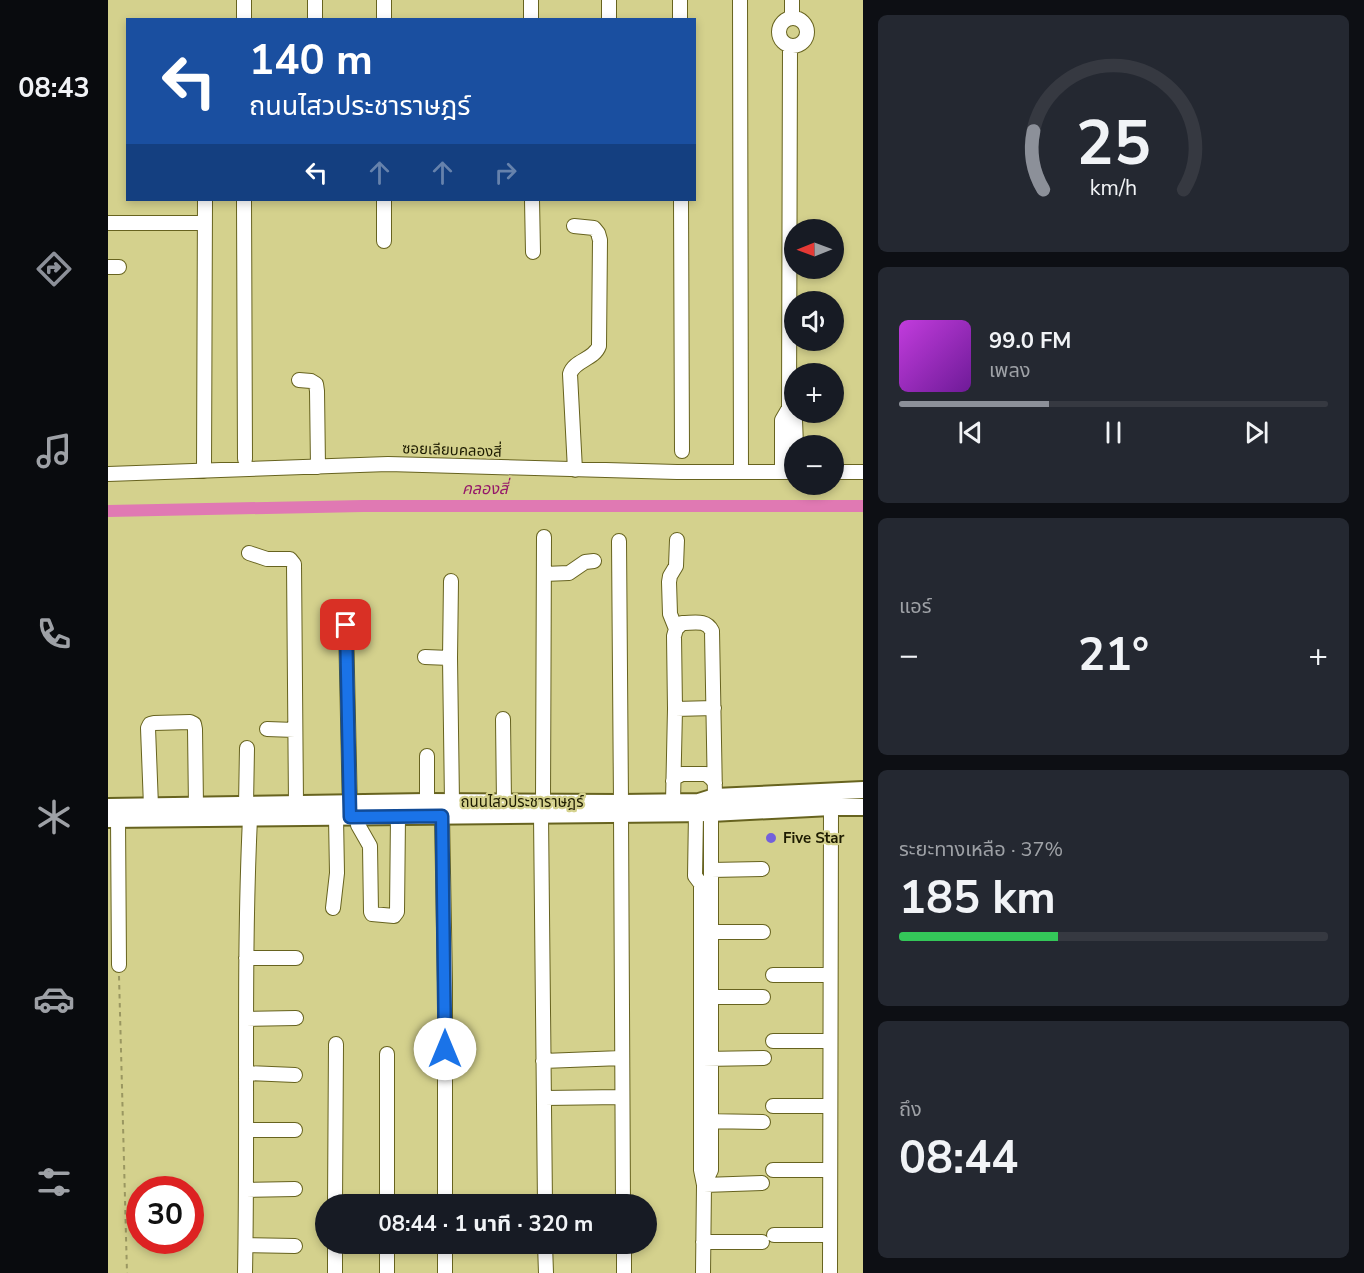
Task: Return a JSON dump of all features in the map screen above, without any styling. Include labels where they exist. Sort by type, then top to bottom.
[{"type":"main road","name":"ถนนไสวประชาราษฎร์","points":[[111,815],[248,811],[442,816],[542,808],[621,809],[863,790]]},
{"type":"main road","name":"ถนนไสวประชาราษฎร์","points":[[111,815],[151,806],[196,806],[248,811],[296,804],[349,813],[427,802],[504,803],[542,808]]},
{"type":"main road","name":"ถนนไสวประชาราษฎร์","points":[[621,809],[673,802],[863,807]]},
{"type":"street","points":[[243,18],[244,0]]},
{"type":"street","points":[[315,0],[315,18]]},
{"type":"street","points":[[384,0],[384,18]]},
{"type":"street","points":[[531,0],[531,18]]},
{"type":"street","points":[[609,0],[609,18]]},
{"type":"street","points":[[680,0],[680,18]]},
{"type":"street","points":[[740,0],[741,472]]},
{"type":"street","points":[[792,0],[792,17]]},
{"type":"street","points":[[798,18],[806,26],[806,38],[796,46],[790,46],[780,40],[779,28],[786,19],[798,18]]},
{"type":"street","points":[[789,363],[790,46]]},
{"type":"street","points":[[204,471],[205,201]]},
{"type":"street","points":[[244,201],[245,459]]},
{"type":"street","points":[[384,201],[384,241]]},
{"type":"street","points":[[532,201],[532,252]]},
{"type":"street","points":[[681,201],[681,452]]},
{"type":"street","points":[[108,223],[205,223]]},
{"type":"street","points":[[574,226],[594,228],[600,240],[599,346],[597,352],[572,368],[570,374],[575,470]]},
{"type":"street","points":[[299,380],[316,384],[318,467]]},
{"type":"street","points":[[784,417],[782,420],[784,435]]},
{"type":"street","name":"ซอยเลียบคลองสี่","points":[[108,474],[387,464],[575,470],[784,472]]},
{"type":"street","points":[[844,472],[863,472]]},
{"type":"street","points":[[544,537],[542,808],[545,1194]]},
{"type":"street","points":[[676,629],[670,614],[669,591],[670,576],[676,564],[677,540]]},
{"type":"street","points":[[619,541],[623,1194]]},
{"type":"street","points":[[249,553],[267,559],[290,559],[294,564],[296,804]]},
{"type":"street","points":[[544,574],[569,573],[585,562],[594,561]]},
{"type":"street","points":[[451,581],[453,802]]},
{"type":"street","points":[[673,802],[674,636],[676,629],[682,623],[706,623],[713,635],[714,708],[709,802],[706,997],[706,1121],[711,1170],[704,1184],[703,1273]]},
{"type":"street","points":[[333,908],[337,873],[349,813],[346,625]]},
{"type":"street","points":[[425,657],[450,658]]},
{"type":"street","points":[[675,709],[714,708]]},
{"type":"street","points":[[503,719],[504,803]]},
{"type":"street","points":[[151,806],[148,728],[154,723],[190,722],[194,724],[195,729],[196,806]]},
{"type":"street","points":[[267,729],[295,730]]},
{"type":"street","points":[[245,1273],[247,748]]},
{"type":"street","points":[[427,756],[427,802]]},
{"type":"street","points":[[673,781],[682,774],[706,774],[711,778],[709,802]]},
{"type":"street","points":[[830,1273],[831,807]]},
{"type":"street","points":[[349,813],[370,846],[370,912],[394,916],[397,912],[398,816]]},
{"type":"street","points":[[111,815],[119,965]]},
{"type":"street","points":[[442,816],[445,1194]]},
{"type":"street","points":[[708,880],[762,869]]},
{"type":"street","points":[[706,997],[711,932],[708,880]]},
{"type":"street","points":[[711,932],[763,932]]},
{"type":"street","points":[[246,957],[296,957]]},
{"type":"street","points":[[773,975],[830,975]]},
{"type":"street","points":[[706,997],[763,997]]},
{"type":"street","points":[[246,1019],[296,1018]]},
{"type":"street","points":[[773,1041],[830,1041]]},
{"type":"street","points":[[335,1194],[336,1044]]},
{"type":"street","points":[[387,1054],[387,1194]]},
{"type":"street","points":[[706,1059],[764,1058]]},
{"type":"street","points":[[543,1061],[622,1059]]},
{"type":"street","points":[[246,1073],[295,1075]]},
{"type":"street","points":[[544,1098],[622,1097]]},
{"type":"street","points":[[773,1106],[830,1106]]},
{"type":"street","points":[[706,1121],[763,1122]]},
{"type":"street","points":[[247,1130],[295,1130]]},
{"type":"street","points":[[773,1170],[830,1170]]},
{"type":"street","points":[[704,1184],[762,1183]]},
{"type":"street","points":[[246,1190],[295,1189]]},
{"type":"street","points":[[703,1242],[830,1235]]},
{"type":"street","points":[[246,1245],[295,1246]]},
{"type":"street","points":[[335,1254],[335,1273]]},
{"type":"street","points":[[387,1254],[387,1273]]},
{"type":"street","points":[[445,1254],[445,1273]]},
{"type":"street","points":[[545,1254],[546,1273]]},
{"type":"street","points":[[624,1254],[624,1273]]},
{"type":"path","points":[[119,965],[127,1273]]},
{"type":"waterway","name":"คลองสี่","points":[[108,511],[363,506],[863,506]]},
{"type":"place","name":"Five Star","points":[[771,838]]},
{"type":"route","points":[[346,625],[350,817],[442,816],[445,1049]]}]
